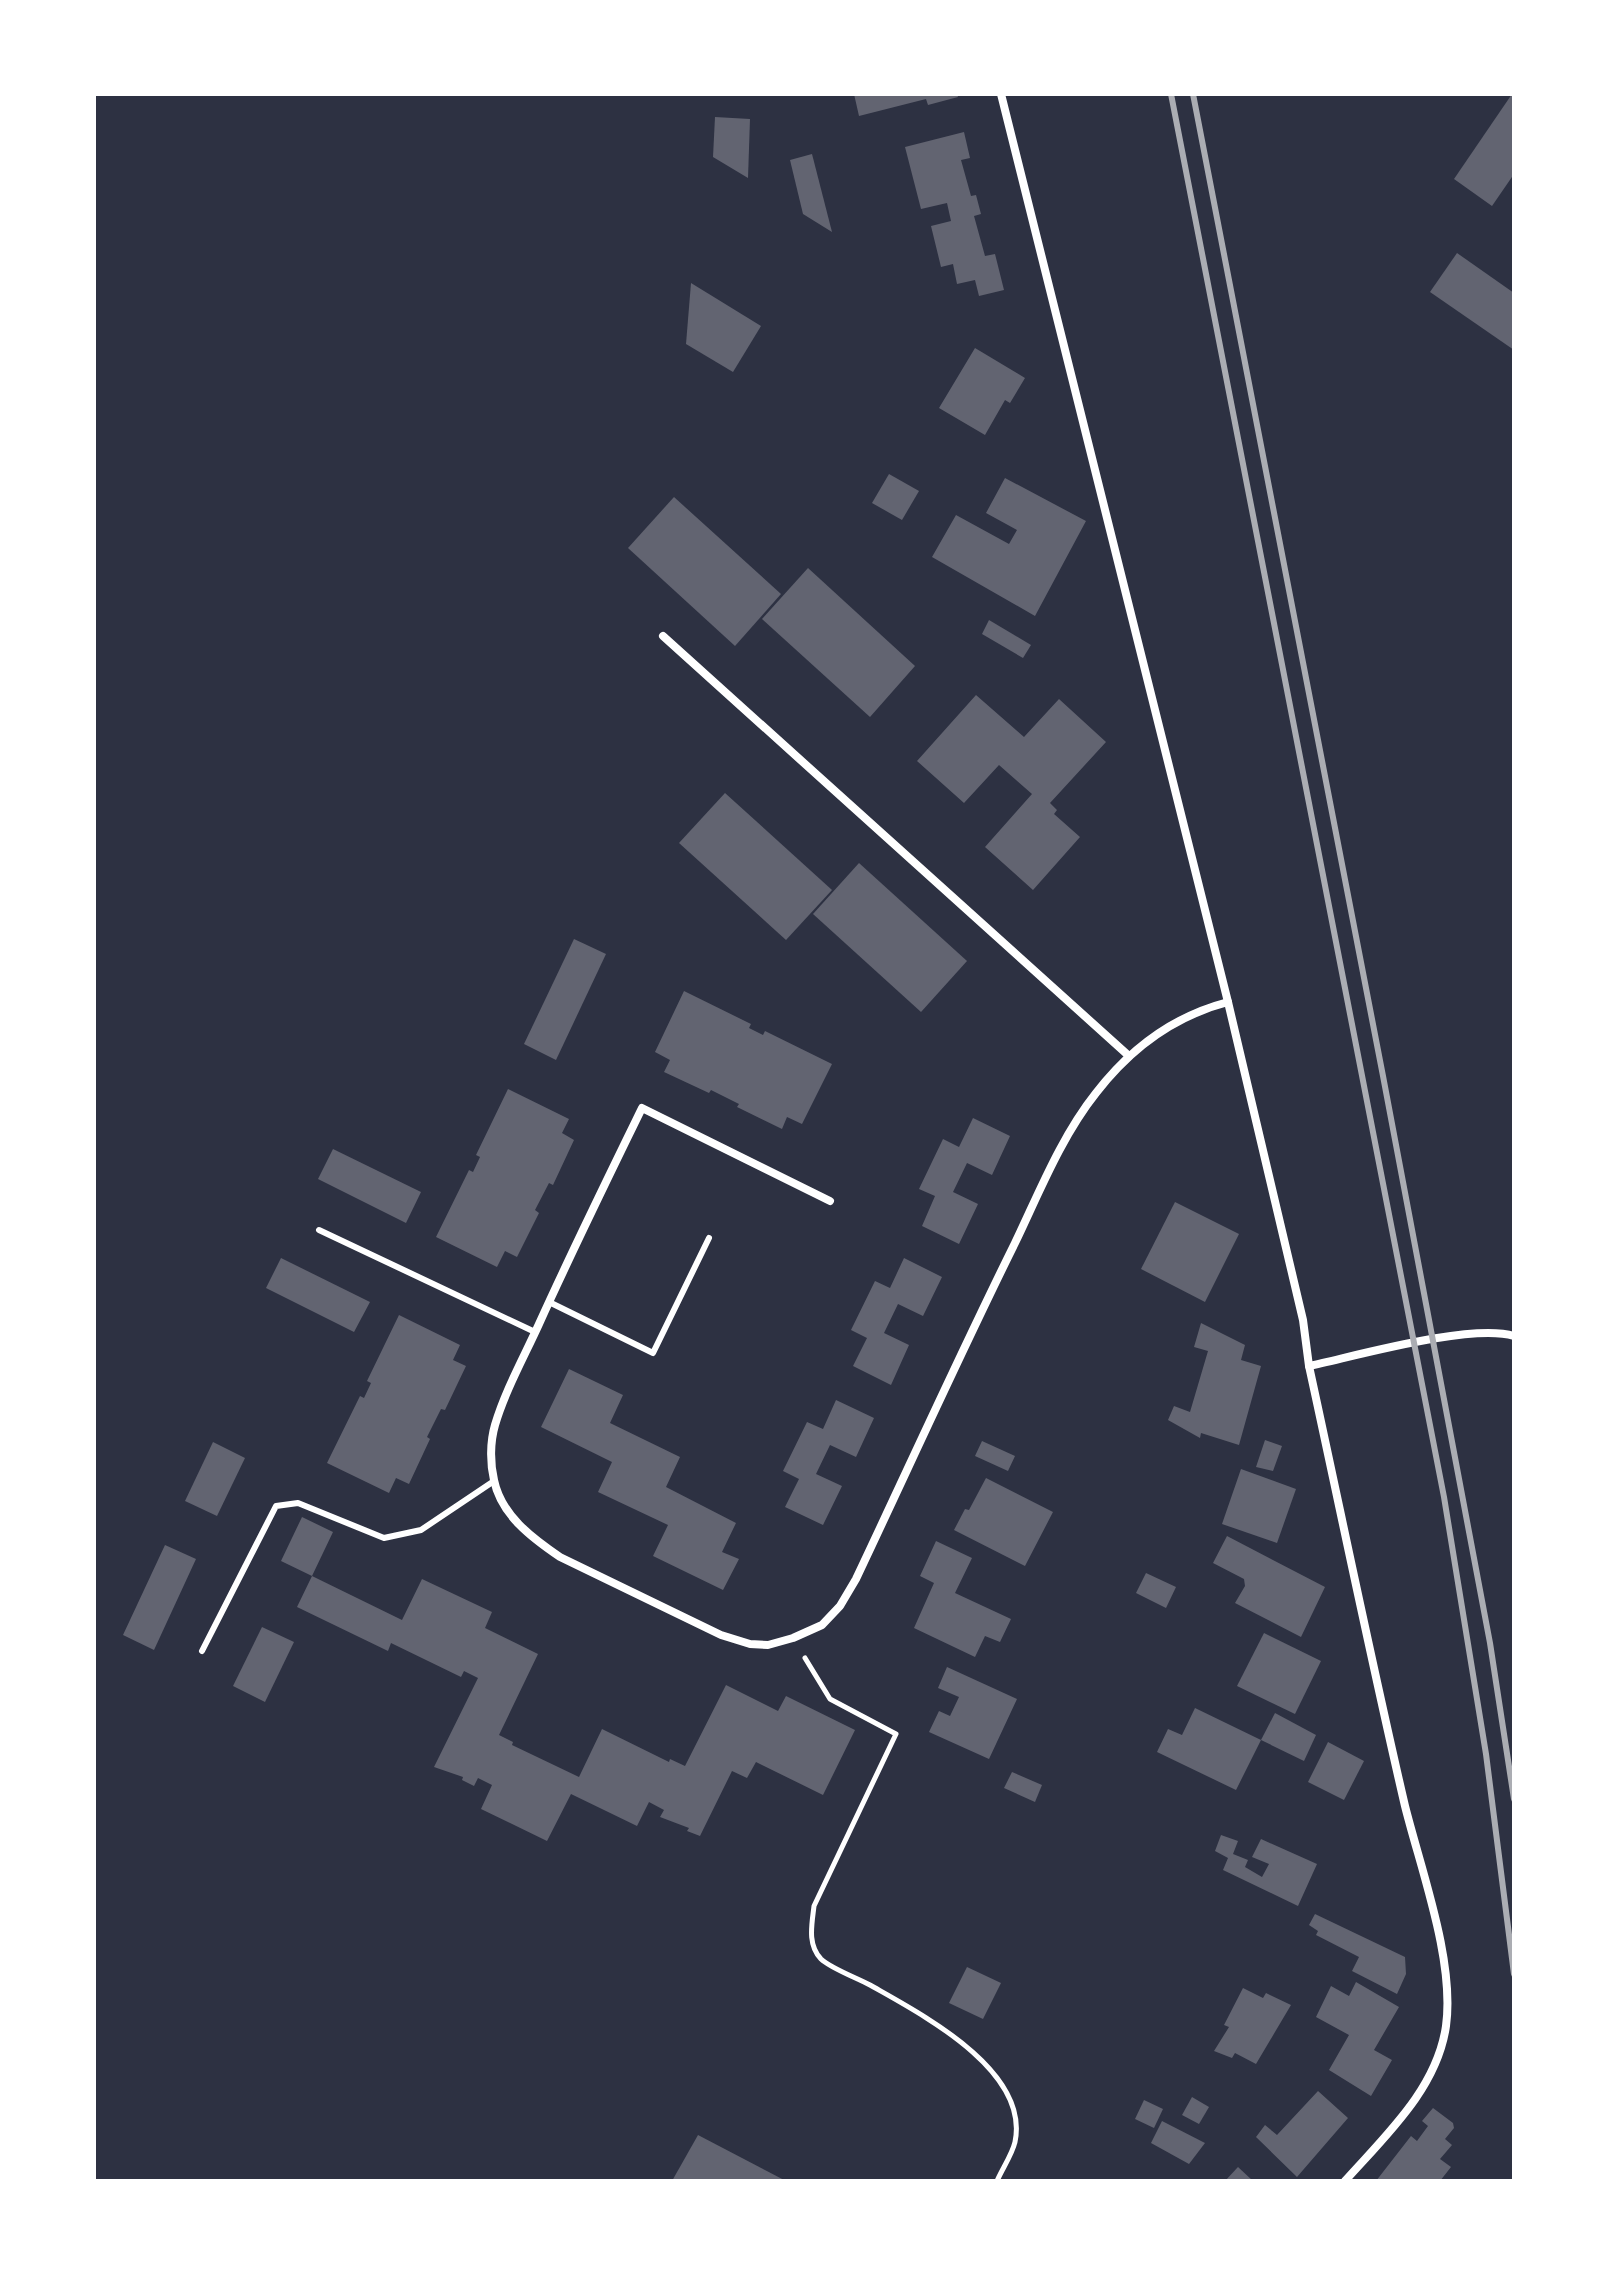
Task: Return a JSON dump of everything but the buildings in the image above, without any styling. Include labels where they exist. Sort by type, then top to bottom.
[{"type":"street","points":[[1001,94],[1228,1002],[1303,1320],[1309,1366],[1402,1790],[1442,1952],[1447,1998],[1441,2047],[1419,2093],[1345,2181]]},
{"type":"street","points":[[663,636],[1129,1056]]},
{"type":"street","points":[[830,1201],[642,1108],[535,1332],[494,1428],[491,1451],[494,1481],[502,1502],[518,1524],[560,1557],[721,1635],[750,1644],[768,1645],[793,1638],[822,1625],[840,1606],[856,1579],[1049,1173],[1095,1094],[1129,1056],[1152,1037],[1177,1021],[1228,1002]]},
{"type":"street","points":[[1309,1366],[1472,1334],[1503,1333],[1514,1336]]},
{"type":"lane","points":[[319,1230],[535,1332]]},
{"type":"lane","points":[[549,1302],[653,1353],[709,1238]]},
{"type":"lane","points":[[202,1651],[276,1506],[298,1503],[384,1538],[421,1530],[494,1481]]},
{"type":"path","points":[[793,1638],[830,1699],[896,1734],[814,1906],[810,1937],[821,1959],[919,2013],[974,2053],[1002,2082],[1014,2107],[1015,2142],[997,2181]]},
{"type":"railway","points":[[1171,94],[1444,1497],[1486,1754],[1514,1974]]},
{"type":"railway","points":[[1193,94],[1490,1643],[1514,1799]]}]
